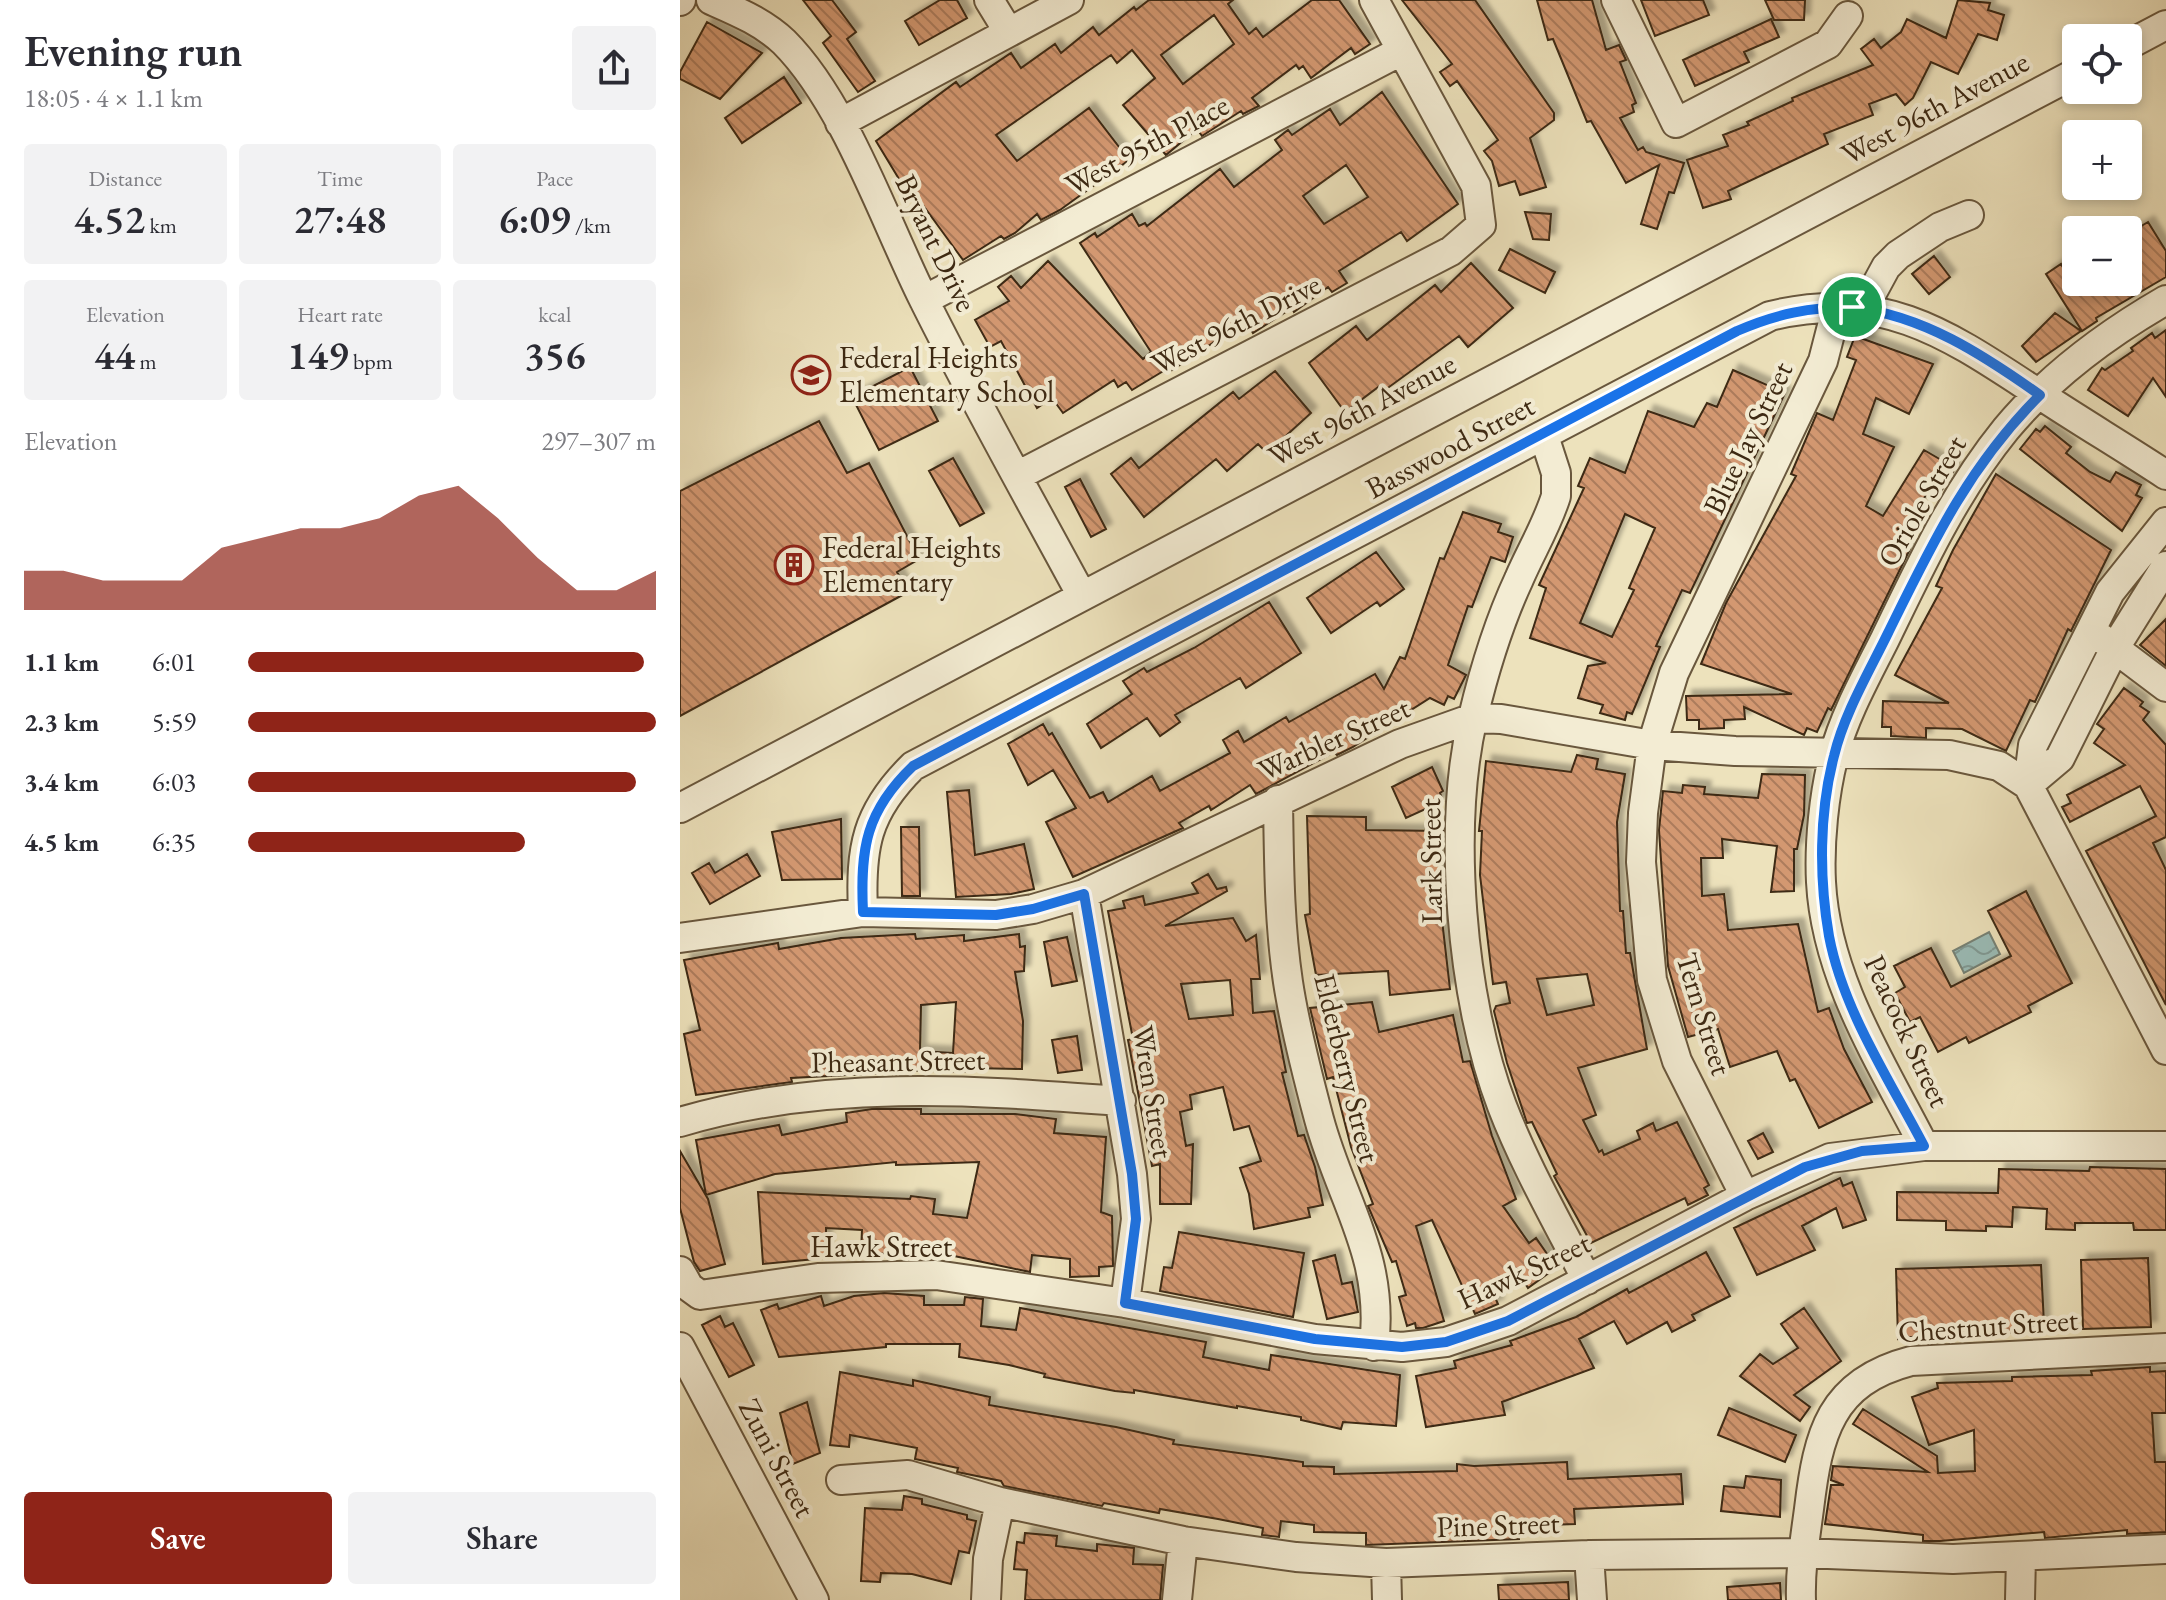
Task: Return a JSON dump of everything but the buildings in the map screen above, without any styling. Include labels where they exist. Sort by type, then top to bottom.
[{"type":"street","name":"Bryant Drive","points":[[711,0],[753,19],[783,41],[807,69],[840,123],[924,300],[1082,596]]},
{"type":"street","points":[[989,0],[1008,31]]},
{"type":"street","points":[[840,123],[1069,0]]},
{"type":"street","points":[[1374,0],[1401,51]]},
{"type":"street","points":[[1616,0],[1676,123],[1828,44],[1848,16]]},
{"type":"street","points":[[2142,38],[2166,25]]},
{"type":"street","name":"West 96th Drive","points":[[1017,476],[1451,251],[1481,225],[1476,186],[1401,51]]},
{"type":"street","name":"West 95th Place","points":[[924,300],[1401,51]]},
{"type":"street","name":"West 96th Avenue","points":[[680,808],[2062,80]]},
{"type":"street","name":"Blue Jay Street","points":[[1652,745],[1689,634],[1823,361],[1832,326],[1873,291],[1886,267],[1898,255],[1940,227],[1969,215]]},
{"type":"street","name":"Oriole Street","points":[[1834,753],[1868,674],[1945,517],[2008,427],[2096,346],[2166,300]]},
{"type":"street","name":"Basswood Street","points":[[863,912],[861,877],[866,836],[874,813],[913,766],[1770,316],[1795,310],[1852,307],[1905,319],[1943,334],[1983,355],[2166,475]]},
{"type":"street","name":"Lark Street","points":[[1544,436],[1556,473],[1556,496],[1501,625],[1473,718],[1463,789],[1461,872],[1474,1002],[1502,1106],[1524,1158],[1587,1280]]},
{"type":"street","points":[[2166,522],[2110,592],[2033,745],[2028,785],[2166,1050]]},
{"type":"street","points":[[2028,785],[2060,758],[2116,646],[2166,566]]},
{"type":"street","points":[[2090,632],[2116,646],[2166,687]]},
{"type":"street","name":"Warbler Street","points":[[680,938],[863,912],[996,915],[1033,909],[1084,894],[1400,744],[1473,718],[1501,719],[1652,745],[1976,759],[1999,766],[2028,785]]},
{"type":"street","name":"Tern Street","points":[[1652,745],[1641,862],[1652,980],[1677,1061],[1745,1196]]},
{"type":"street","name":"Peacock Street","points":[[1834,753],[1821,882],[1830,940],[1850,1003],[1924,1146]]},
{"type":"street","name":"Elderberry Street","points":[[1278,800],[1280,910],[1288,984],[1332,1162],[1372,1264],[1379,1312],[1374,1346]]},
{"type":"street","name":"Wren Street","points":[[1084,894],[1121,1101],[1136,1219],[1125,1303]]},
{"type":"street","name":"Pheasant Street","points":[[680,1122],[772,1100],[918,1089],[1121,1101]]},
{"type":"street","name":"Hawk Street","points":[[680,1271],[689,1287],[700,1295],[818,1278],[936,1275],[1125,1303],[1315,1339],[1402,1347],[1446,1342],[1480,1332],[1587,1280],[1745,1196],[1830,1158],[1862,1151],[1924,1146],[2166,1146]]},
{"type":"street","name":"Zuni Street","points":[[680,1347],[814,1600]]},
{"type":"street","name":"Chestnut Street","points":[[1801,1600],[1803,1553],[1821,1435],[1845,1399],[1875,1373],[1911,1361],[2166,1348]]},
{"type":"street","name":"Pine Street","points":[[841,1480],[908,1475],[1000,1502],[1183,1541],[1296,1557],[1386,1563],[1589,1555],[1803,1553],[1905,1559],[2166,1549]]},
{"type":"street","points":[[986,1600],[988,1559],[1000,1502]]},
{"type":"street","points":[[1177,1600],[1183,1541]]},
{"type":"street","points":[[1589,1555],[1592,1600]]},
{"type":"street","points":[[2020,1600],[2021,1556]]},
{"type":"street","points":[[1386,1563],[1387,1600]]},
{"type":"water","points":[[1989,932],[2000,954],[1964,973],[1953,951]]},
{"type":"place","name":"Federal Heights Elementary School","points":[[811,375]]},
{"type":"place","name":"Federal Heights Elementary","points":[[794,565]]},
{"type":"route","points":[[1852,307],[1905,319],[1943,334],[1983,355],[2040,395],[2008,427],[1981,461],[1945,517],[1868,674],[1834,753],[1830,777],[1821,882],[1830,940],[1850,1003],[1924,1146],[1862,1151],[1805,1167],[1508,1321],[1446,1342],[1402,1347],[1315,1339],[1125,1303],[1136,1219],[1132,1174],[1084,894],[1033,909],[996,915],[863,912],[861,877],[866,836],[883,799],[913,766],[1544,436],[1737,331],[1770,316],[1795,310],[1852,307]]}]
